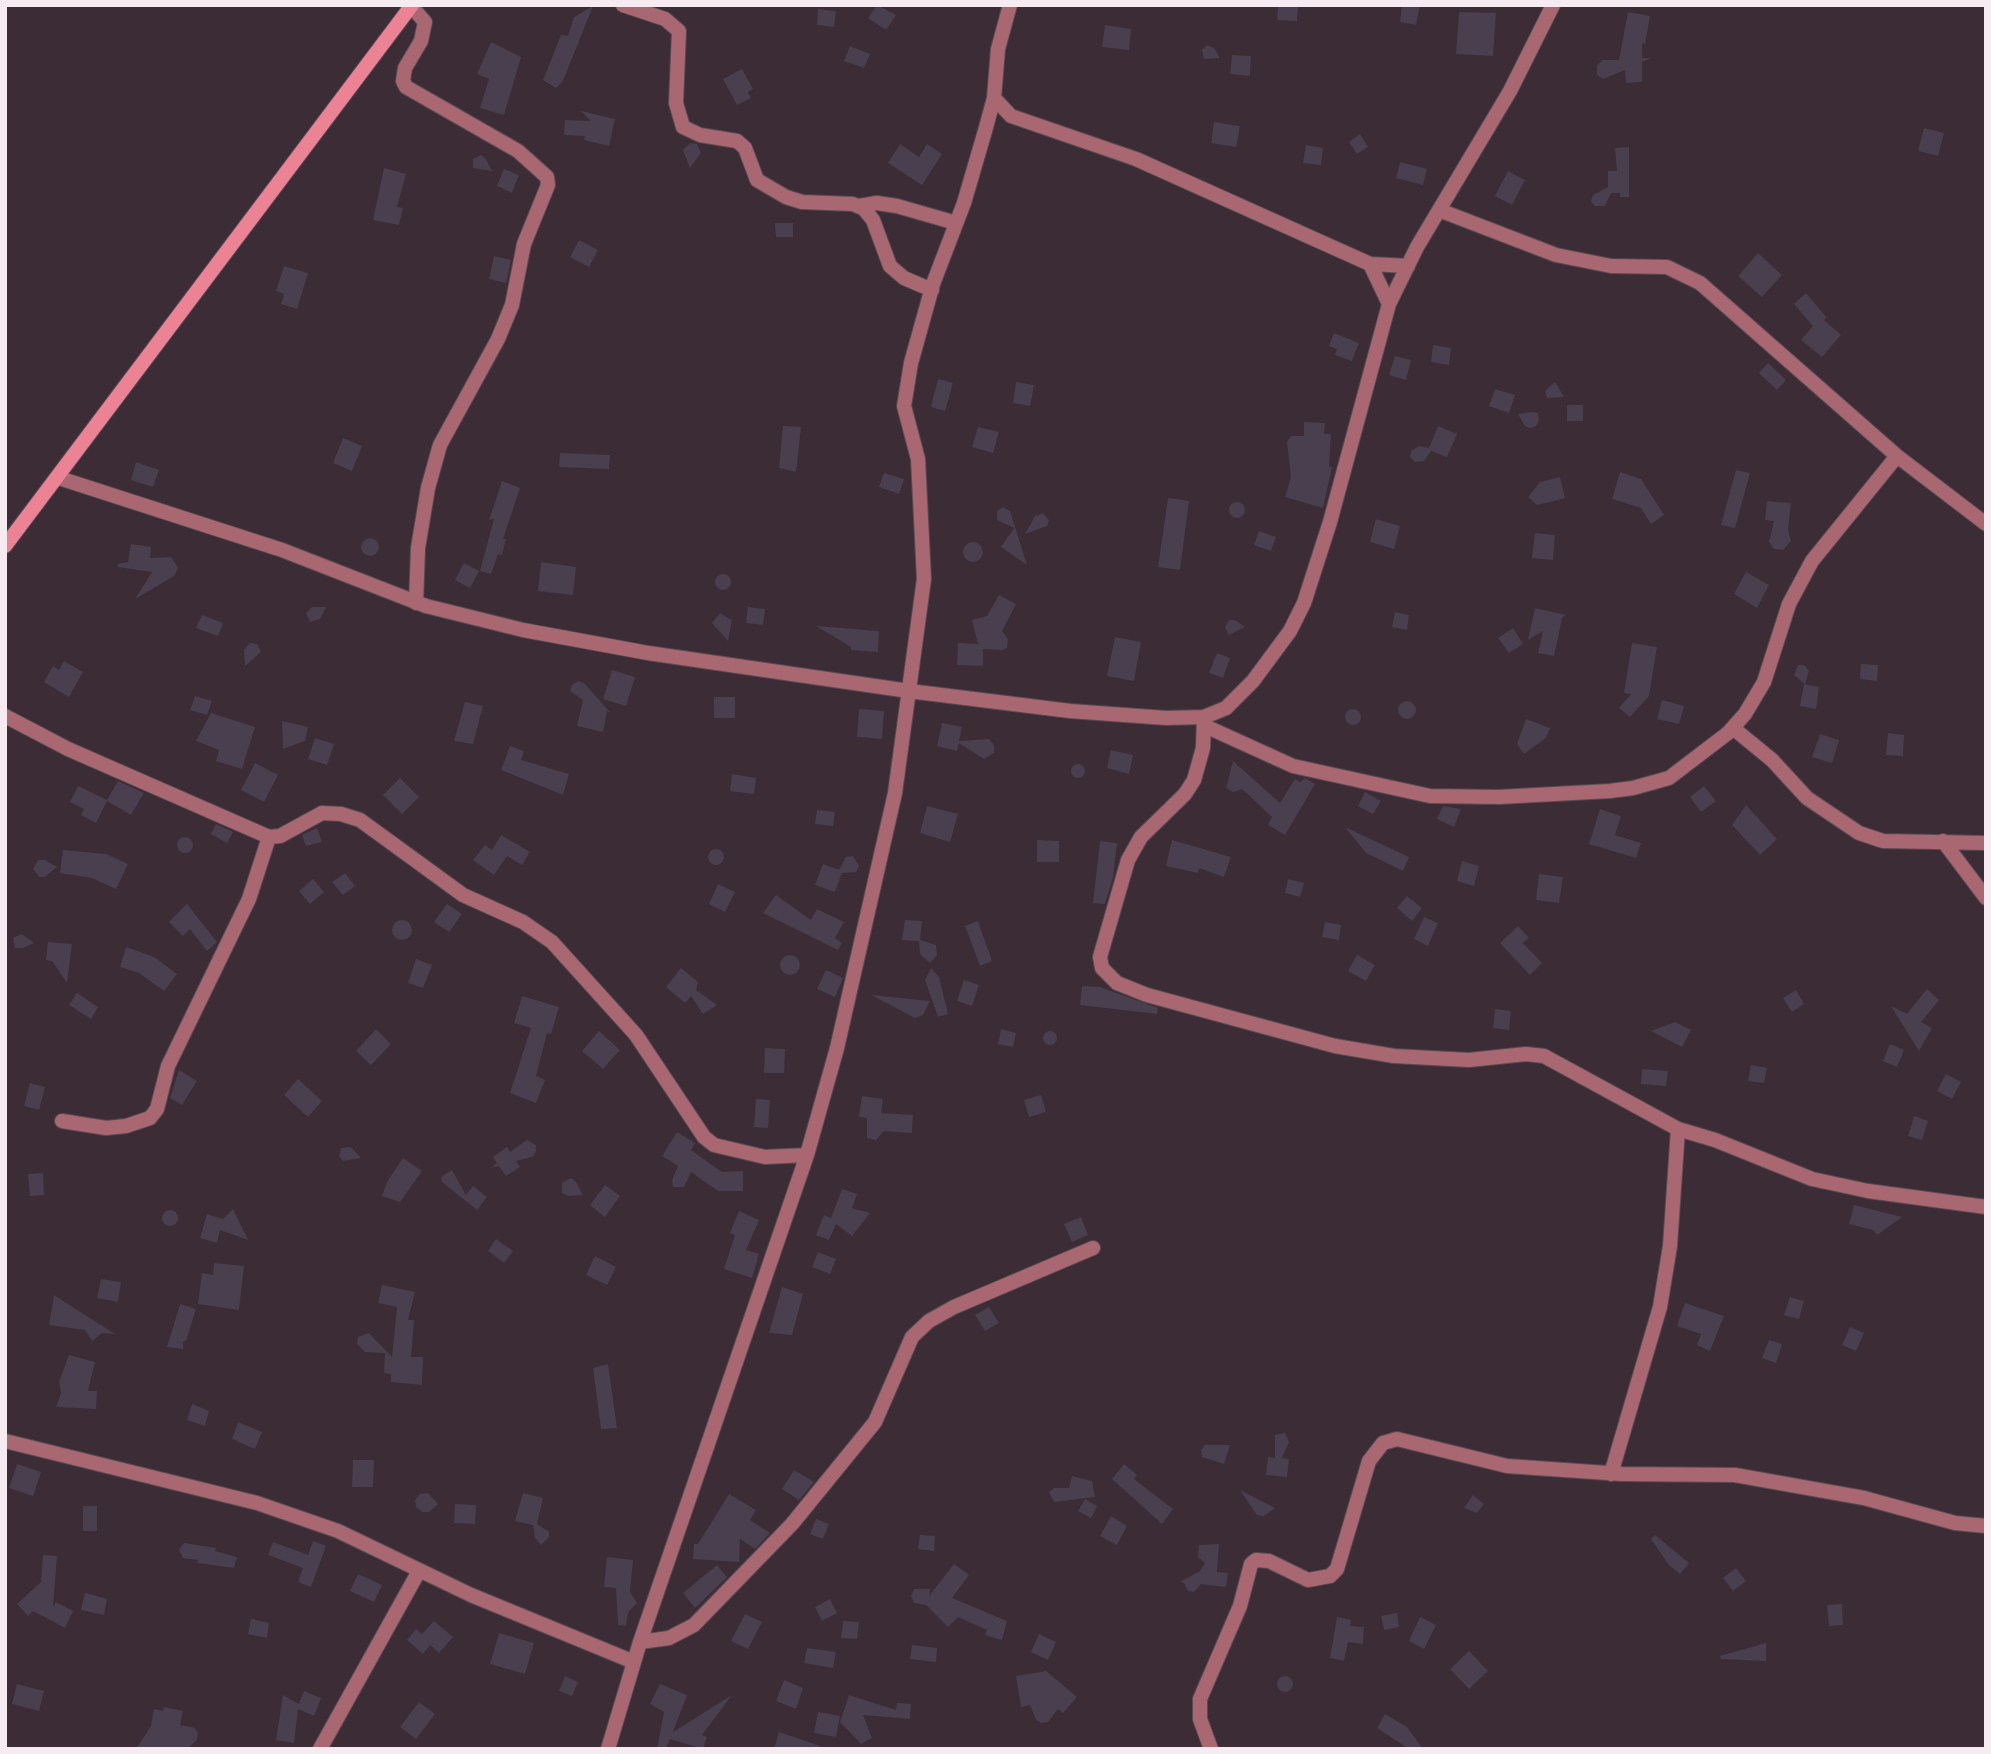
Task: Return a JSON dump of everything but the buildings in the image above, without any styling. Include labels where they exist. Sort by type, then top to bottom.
[{"type":"street","points":[[623,5],[665,19],[679,31],[677,117],[683,127],[700,135],[737,141],[745,148],[757,180],[786,197],[859,206],[877,203],[897,206],[956,223]]},
{"type":"street","points":[[610,1748],[640,1642],[807,1155],[836,1048],[895,793],[924,579],[918,458],[904,406],[911,363],[932,290],[956,223],[994,98],[998,49],[1010,5]]},
{"type":"street","points":[[1205,721],[1226,708],[1253,681],[1290,631],[1304,603],[1331,522],[1389,304],[1439,211],[1510,91],[1553,5]]},
{"type":"street","points":[[5,546],[59,478],[412,6],[425,22],[421,41],[405,68],[402,81],[406,87],[518,151],[547,177],[548,186],[526,236],[512,305],[498,339],[440,445],[428,488],[418,548],[416,603]]},
{"type":"street","points":[[994,98],[1011,116],[1136,159],[1370,264],[1408,266]]},
{"type":"street","points":[[985,131],[1011,116]]},
{"type":"street","points":[[859,206],[873,220],[890,266],[904,278],[932,290]]},
{"type":"street","points":[[1439,211],[1556,255],[1611,267],[1667,267],[1700,283],[1897,456],[1986,524]]},
{"type":"street","points":[[1370,264],[1389,304]]},
{"type":"street","points":[[59,478],[282,550],[416,603],[477,621],[622,649],[909,691],[1070,711],[1205,721],[1293,766],[1322,775],[1430,796],[1499,797],[1633,788],[1669,778],[1733,728],[1764,682],[1789,604],[1812,561],[1897,456]]},
{"type":"street","points":[[5,716],[68,749],[269,838],[280,836],[322,813],[341,814],[360,820],[463,895],[523,922],[552,942],[636,1035],[704,1137],[714,1145],[765,1157],[807,1155]]},
{"type":"street","points":[[1205,721],[1203,748],[1194,780],[1185,794],[1141,837],[1128,860],[1100,957],[1102,968],[1110,978],[1147,995],[1335,1046],[1394,1056],[1433,1059],[1469,1060],[1526,1054],[1544,1056],[1678,1129],[1715,1140],[1788,1170],[1833,1185],[1986,1207]]},
{"type":"street","points":[[1733,728],[1772,760],[1807,797],[1833,818],[1858,833],[1883,841],[1986,844]]},
{"type":"street","points":[[62,1121],[106,1128],[126,1126],[150,1118],[157,1109],[169,1066],[244,909],[269,838]]},
{"type":"street","points":[[1943,841],[1986,898]]},
{"type":"street","points":[[1611,1474],[1660,1307],[1670,1246],[1678,1129]]},
{"type":"street","points":[[640,1642],[669,1638],[694,1625],[792,1524],[875,1422],[912,1337],[929,1321],[1093,1248]]},
{"type":"street","points":[[1211,1749],[1199,1718],[1200,1699],[1240,1605],[1251,1564],[1256,1560],[1269,1561],[1308,1580],[1330,1576],[1337,1569],[1369,1461],[1383,1443],[1397,1439],[1413,1441],[1442,1451],[1507,1466],[1611,1474],[1735,1475],[1864,1498],[1955,1523],[1986,1526]]},
{"type":"street","points":[[5,1441],[257,1503],[338,1531],[419,1571],[634,1662]]},
{"type":"street","points":[[320,1749],[392,1615],[419,1571]]}]
